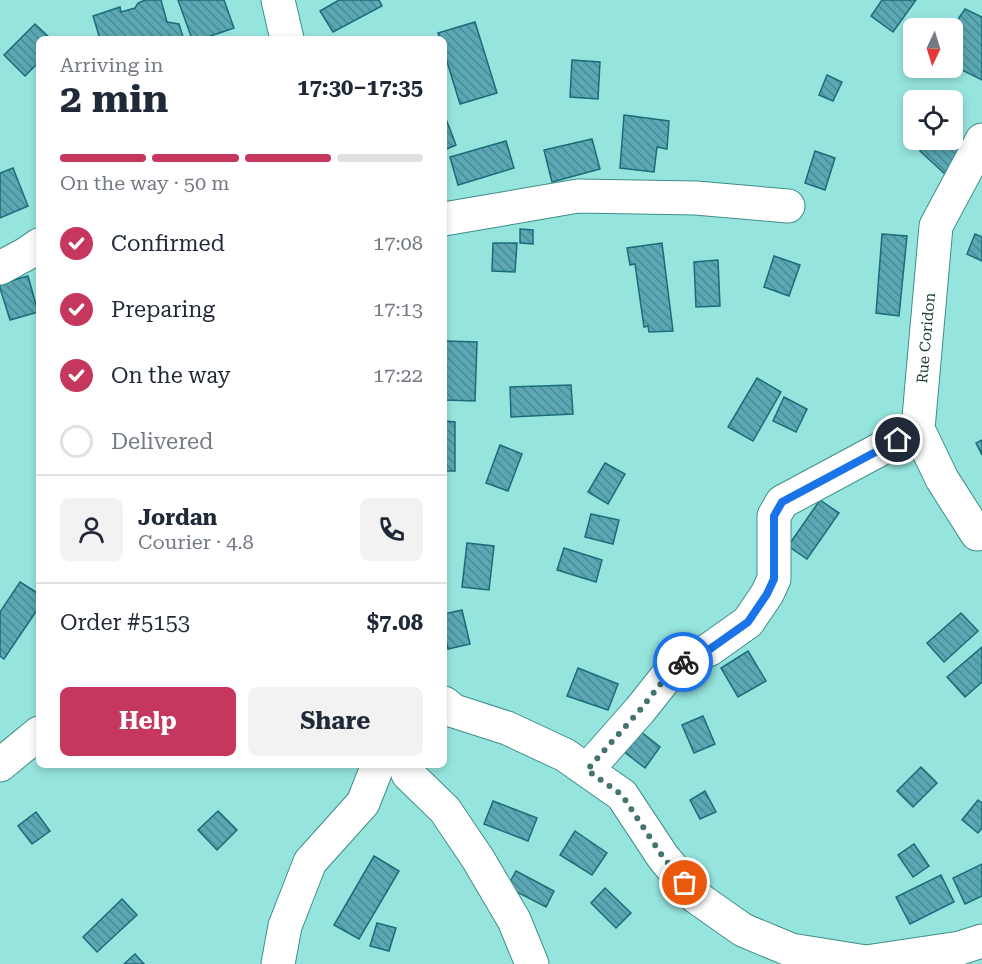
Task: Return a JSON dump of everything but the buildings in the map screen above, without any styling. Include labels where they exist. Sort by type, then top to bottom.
[{"type":"street","points":[[278,0],[286,36]]},
{"type":"street","name":"Rue Coridon","points":[[918,429],[936,226],[982,140]]},
{"type":"street","points":[[447,218],[578,196],[696,198],[788,206]]},
{"type":"street","points":[[0,268],[36,247]]},
{"type":"street","points":[[587,770],[675,666],[710,649],[748,622],[774,579],[774,516],[782,502],[918,429],[942,479],[977,534]]},
{"type":"street","points":[[447,705],[454,711],[507,728],[565,754],[622,795],[663,857],[696,897],[743,930],[791,950],[866,962],[969,951]]},
{"type":"street","points":[[0,765],[36,735]]},
{"type":"street","points":[[278,964],[285,926],[310,862],[363,803],[377,768]]},
{"type":"street","points":[[406,768],[408,774],[444,810],[478,859],[514,920],[532,964]]},
{"type":"way so far","points":[[683,662],[675,666],[587,770],[622,795],[663,857],[685,883]]},
{"type":"route","points":[[683,662],[710,649],[748,622],[767,594],[774,579],[774,516],[782,502],[898,440]]}]
